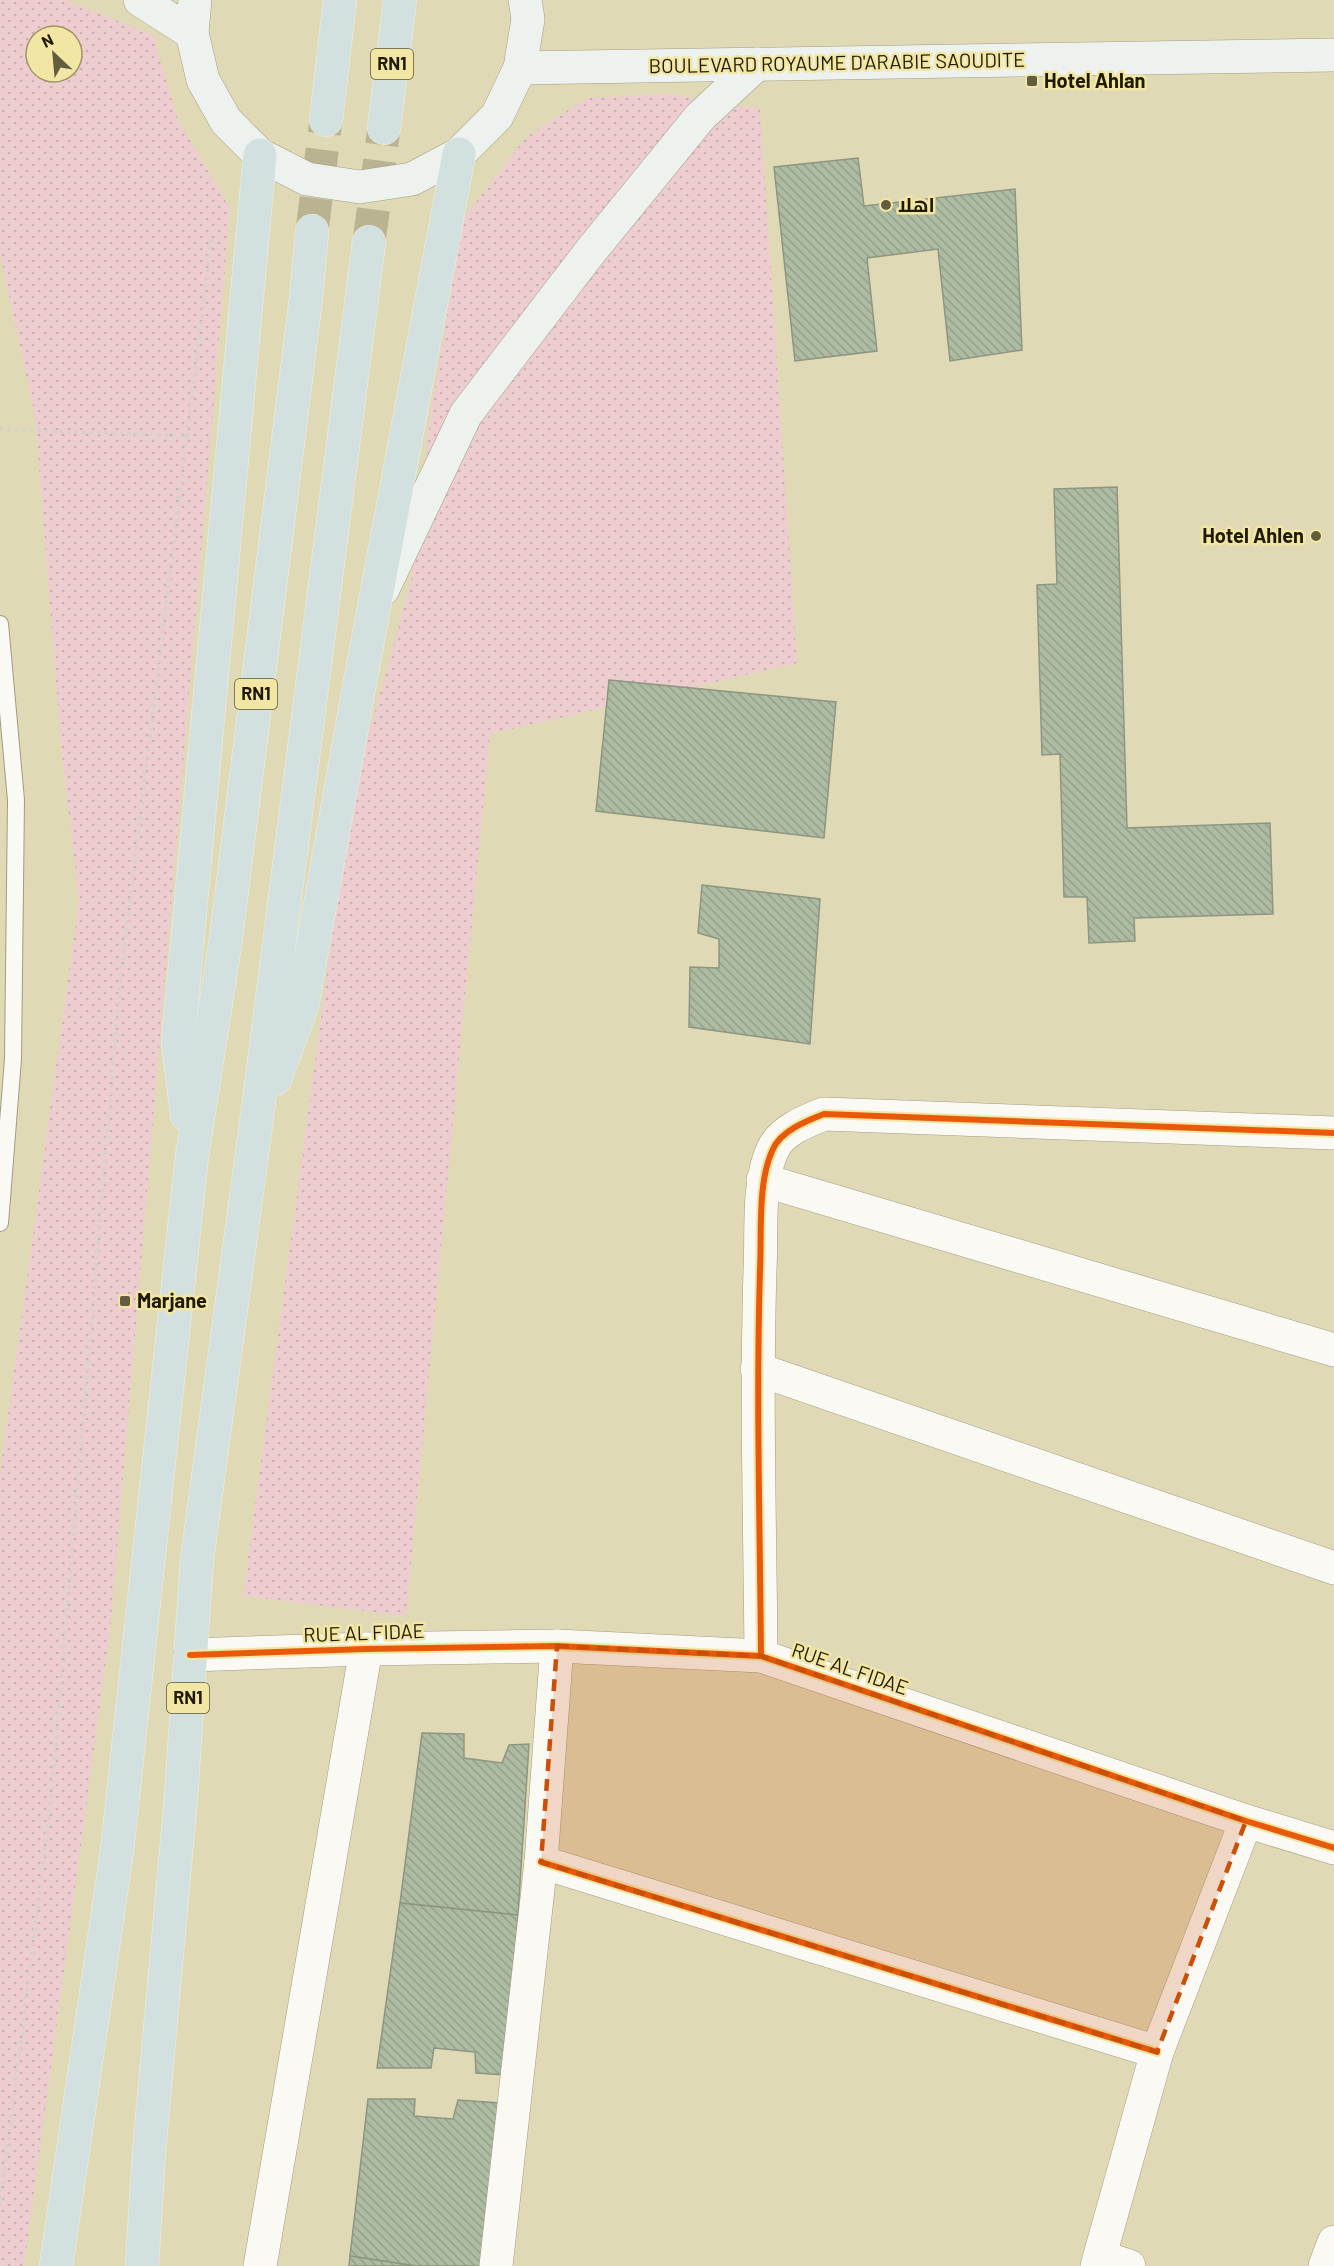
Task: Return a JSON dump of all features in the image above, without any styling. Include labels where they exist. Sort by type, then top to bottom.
[{"type":"highway","points":[[326,120],[340,0]]},
{"type":"highway","name":"RN1","points":[[384,128],[400,0]]},
{"type":"highway","points":[[192,1156],[178,1042],[260,154]]},
{"type":"highway","points":[[255,1132],[302,1006],[459,154]]},
{"type":"highway","name":"RN1","points":[[56,2266],[117,1851],[192,1156],[226,938],[306,298],[312,231]]},
{"type":"highway","name":"RN1","points":[[142,2266],[149,2152],[182,1797],[197,1559],[255,1132],[369,242]]},
{"type":"main road","points":[[140,0],[192,33]]},
{"type":"main road","points":[[195,0],[192,33],[203,80],[226,121],[260,154],[307,178],[360,187],[412,179],[459,154],[497,116],[520,68],[528,19],[525,0]]},
{"type":"main road","name":"BOULEVARD ROYAUME D'ARABIE SAOUDITE","points":[[520,68],[1334,55]]},
{"type":"main road","points":[[375,604],[466,414],[590,252],[700,117],[757,64]]},
{"type":"street","points":[[761,1656],[757,1369],[763,1180],[773,1148],[797,1125],[824,1114],[1334,1133]]},
{"type":"street","points":[[763,1180],[1334,1350]]},
{"type":"street","points":[[757,1369],[1334,1568]]},
{"type":"street","name":"RUE AL FIDAE","points":[[190,1656],[366,1649],[557,1646],[761,1656],[1246,1821],[1334,1848]]},
{"type":"street","points":[[496,2266],[541,1862],[557,1646]]},
{"type":"street","points":[[260,2266],[366,1649]]},
{"type":"street","points":[[1108,2263],[1157,2052],[1246,1821]]},
{"type":"street","points":[[541,1862],[1157,2052]]},
{"type":"street","points":[[1325,2266],[1334,2242]]},
{"type":"lane","points":[[0,624],[8,798],[13,1059],[0,1222]]},
{"type":"path","points":[[0,429],[188,436],[120,983],[51,1801],[0,2206]]},
{"type":"highlighted area","points":[[557,1646],[761,1656],[1246,1821],[1157,2052],[541,1862]]},
{"type":"shaded area","points":[[0,0],[65,0],[153,35],[177,118],[230,209],[110,1631],[24,2266],[0,2266],[0,1474],[79,901],[61,746],[35,415],[0,255]]},
{"type":"shaded area","points":[[668,94],[760,109],[797,663],[490,734],[406,1616],[243,1596],[350,802],[411,582],[430,419],[463,219],[526,137],[587,98]]},
{"type":"building","points":[[858,158],[864,206],[1015,189],[1022,350],[950,361],[938,249],[867,258],[877,351],[795,361],[774,167]]},
{"type":"building","points":[[1117,487],[1127,828],[1270,823],[1273,914],[1134,918],[1135,941],[1089,943],[1087,897],[1064,897],[1060,754],[1042,755],[1037,585],[1057,584],[1054,489]]},
{"type":"building","points":[[609,680],[836,702],[824,838],[596,811]]},
{"type":"building","points":[[702,885],[820,899],[810,1044],[689,1027],[690,967],[719,968],[719,939],[698,933]]},
{"type":"building","points":[[422,1733],[464,1734],[464,1758],[502,1763],[509,1745],[529,1744],[518,1915],[400,1903]]},
{"type":"building","points":[[400,1903],[518,1915],[506,2075],[476,2073],[475,2052],[434,2048],[431,2068],[377,2068]]},
{"type":"building","points":[[368,2099],[415,2099],[414,2116],[453,2119],[458,2100],[500,2103],[482,2266],[416,2266],[350,2256]]},
{"type":"building","points":[[350,2256],[416,2266],[349,2266]]},
{"type":"tunnel","points":[[312,231],[326,120]]},
{"type":"tunnel","points":[[369,242],[384,128]]},
{"type":"cycle path","points":[[761,1656],[758,1415],[761,1208],[768,1162],[773,1149],[782,1137],[795,1127],[824,1114],[1334,1133]]},
{"type":"cycle path","points":[[190,1655],[557,1646],[761,1656],[1246,1821],[1334,1848]]},
{"type":"cycle path","points":[[541,1862],[1157,2052]]},
{"type":"place","name":"Hotel Ahlan","points":[[1032,81]]},
{"type":"place","name":"اهلا","points":[[886,205]]},
{"type":"place","name":"Hotel Ahlen","points":[[1316,536]]},
{"type":"place","name":"Marjane","points":[[125,1301]]}]
